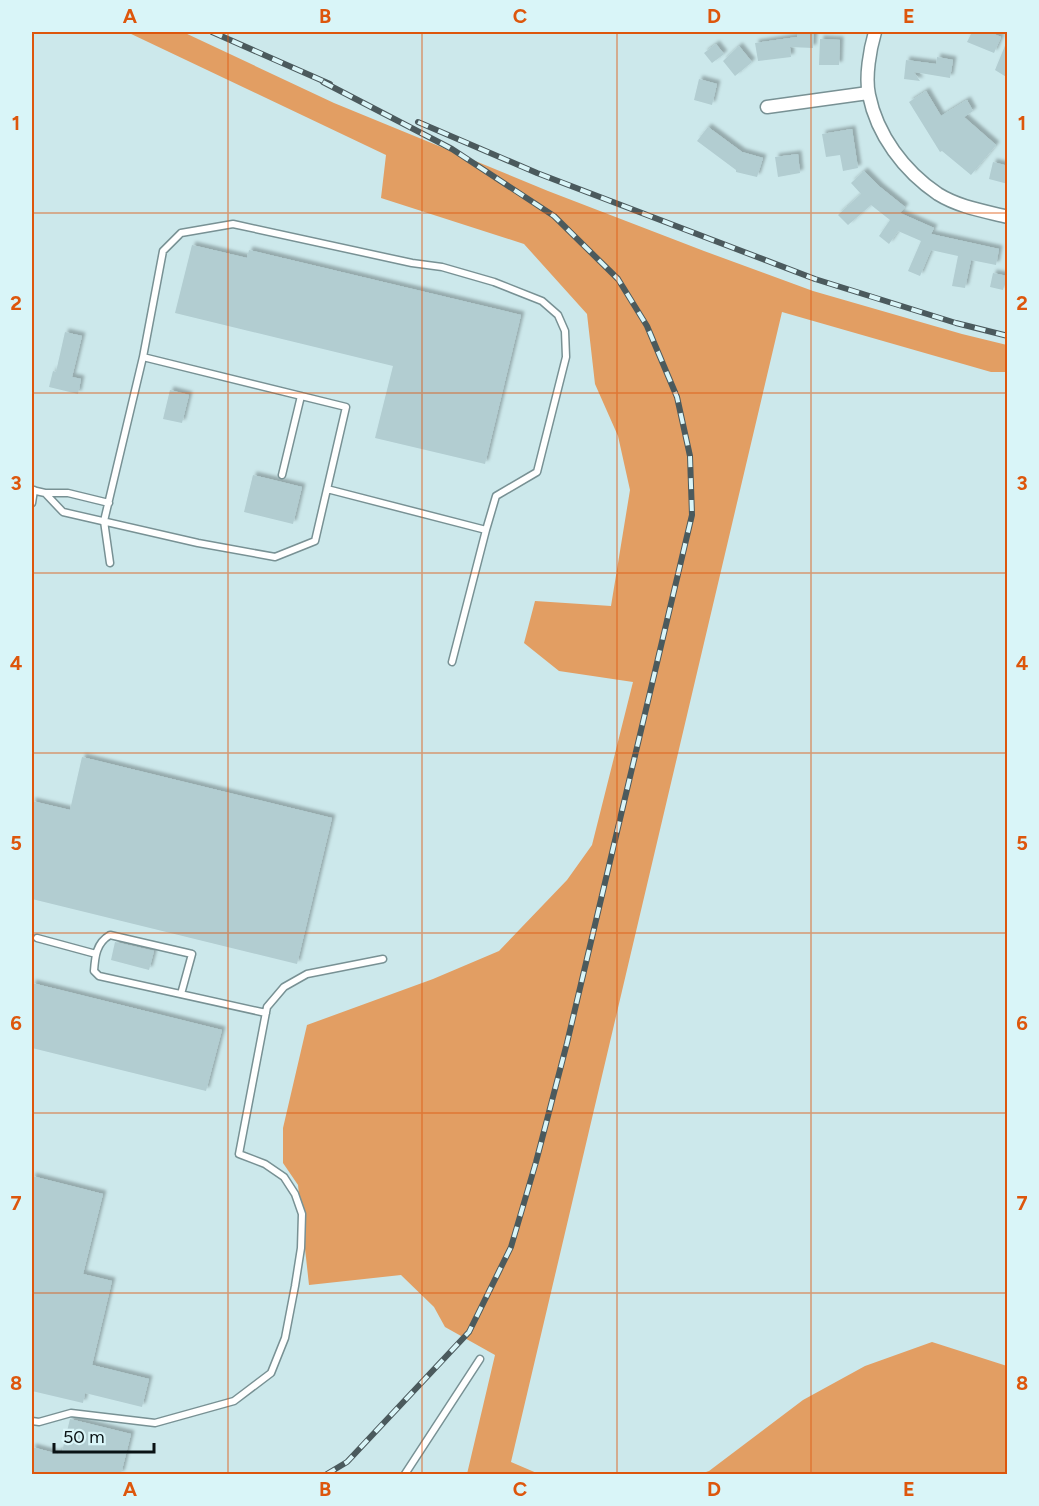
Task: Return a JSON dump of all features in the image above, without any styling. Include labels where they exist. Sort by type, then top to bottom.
[{"type":"street","points":[[875,32],[870,46],[868,93],[878,123],[891,147],[906,166],[939,195],[961,205],[1008,217]]},
{"type":"street","points":[[767,108],[868,93]]},
{"type":"lane","points":[[111,563],[104,521],[143,357],[163,251],[181,233],[234,224],[412,263],[442,267],[494,282],[542,301],[558,315],[565,331],[566,357],[537,472],[496,496],[452,662]]},
{"type":"lane","points":[[45,493],[63,512],[198,543],[275,557],[315,541],[346,407],[143,357]]},
{"type":"lane","points":[[282,476],[301,396]]},
{"type":"lane","points":[[327,489],[486,530]]},
{"type":"lane","points":[[32,503],[33,490],[45,493],[68,493],[109,503]]},
{"type":"lane","points":[[181,994],[192,954],[110,935],[102,939],[96,954],[94,971],[99,976],[266,1013]]},
{"type":"lane","points":[[37,938],[96,954]]},
{"type":"lane","points":[[32,1421],[39,1422],[71,1413],[155,1423],[234,1401],[271,1373],[285,1338],[296,1286],[301,1248],[302,1214],[295,1194],[284,1177],[265,1164],[239,1154],[267,1007],[284,987],[307,974],[383,959]]},
{"type":"lane","points":[[405,1474],[480,1359]]},
{"type":"shaded area","points":[[127,32],[183,32],[334,103],[548,191],[704,251],[813,291],[1007,345],[1007,372],[991,372],[782,312],[511,1462],[539,1474],[467,1474],[495,1355],[445,1327],[434,1307],[401,1275],[309,1285],[298,1185],[283,1163],[283,1128],[307,1025],[433,979],[499,951],[567,880],[592,845],[633,682],[559,671],[524,643],[535,601],[611,606],[630,490],[618,436],[595,384],[587,314],[524,244],[381,198],[386,155]]},
{"type":"shaded area","points":[[932,1342],[1007,1366],[1007,1474],[700,1474],[709,1471],[803,1400],[865,1366]]},
{"type":"building","points":[[797,32],[814,32],[813,48],[790,47],[791,57],[758,61],[755,43],[797,37]]},
{"type":"building","points":[[972,32],[989,32],[1001,37],[994,53],[967,42]]},
{"type":"building","points":[[820,39],[840,40],[839,65],[819,65]]},
{"type":"building","points":[[1008,41],[1008,78],[995,70]]},
{"type":"building","points":[[716,44],[724,54],[712,63],[704,53]]},
{"type":"building","points":[[739,46],[752,62],[735,76],[723,61]]},
{"type":"building","points":[[937,57],[953,60],[950,78],[914,72],[920,81],[904,79],[906,60],[936,64]]},
{"type":"building","points":[[699,79],[717,84],[712,105],[694,100]]},
{"type":"building","points":[[926,91],[941,116],[967,100],[973,111],[964,117],[996,145],[971,175],[942,151],[940,152],[909,102]]},
{"type":"building","points":[[708,127],[742,152],[763,158],[757,177],[736,172],[697,141]]},
{"type":"building","points":[[852,129],[858,168],[843,171],[840,155],[826,157],[822,134]]},
{"type":"building","points":[[798,154],[800,173],[778,177],[775,157]]},
{"type":"building","points":[[993,162],[1008,166],[1008,184],[989,179]]},
{"type":"building","points":[[864,171],[905,207],[900,213],[934,228],[931,234],[999,249],[996,265],[971,260],[965,288],[952,286],[958,256],[931,250],[920,276],[908,271],[921,241],[898,231],[889,244],[879,236],[890,220],[871,205],[848,225],[838,215],[861,194],[851,183]]},
{"type":"building","points":[[192,245],[247,258],[249,250],[521,315],[485,464],[375,438],[393,366],[175,313]]},
{"type":"building","points":[[993,273],[1007,276],[1003,290],[990,287]]},
{"type":"building","points":[[65,332],[82,336],[72,377],[81,379],[78,394],[49,387],[53,371],[56,372]]},
{"type":"building","points":[[170,390],[189,395],[182,423],[163,419]]},
{"type":"building","points":[[253,475],[302,487],[293,524],[244,512]]},
{"type":"building","points":[[82,757],[332,818],[297,964],[32,899],[32,801],[70,810]]},
{"type":"building","points":[[115,942],[154,951],[149,970],[111,960]]},
{"type":"building","points":[[32,983],[222,1030],[206,1091],[32,1048]]},
{"type":"building","points":[[32,1176],[103,1194],[83,1274],[112,1281],[92,1365],[149,1379],[142,1407],[85,1393],[83,1403],[32,1391]]},
{"type":"building","points":[[70,1419],[131,1434],[121,1474],[32,1474],[32,1447],[58,1454],[58,1451],[62,1452]]},
{"type":"railway","points":[[212,32],[330,84]]},
{"type":"railway","points":[[323,82],[452,149],[554,216],[618,279],[647,326],[677,397],[690,456],[692,515],[567,1043],[511,1247],[469,1332],[347,1462],[327,1474]]},
{"type":"railway","points":[[418,122],[537,173],[815,279],[956,323],[1008,336]]}]
